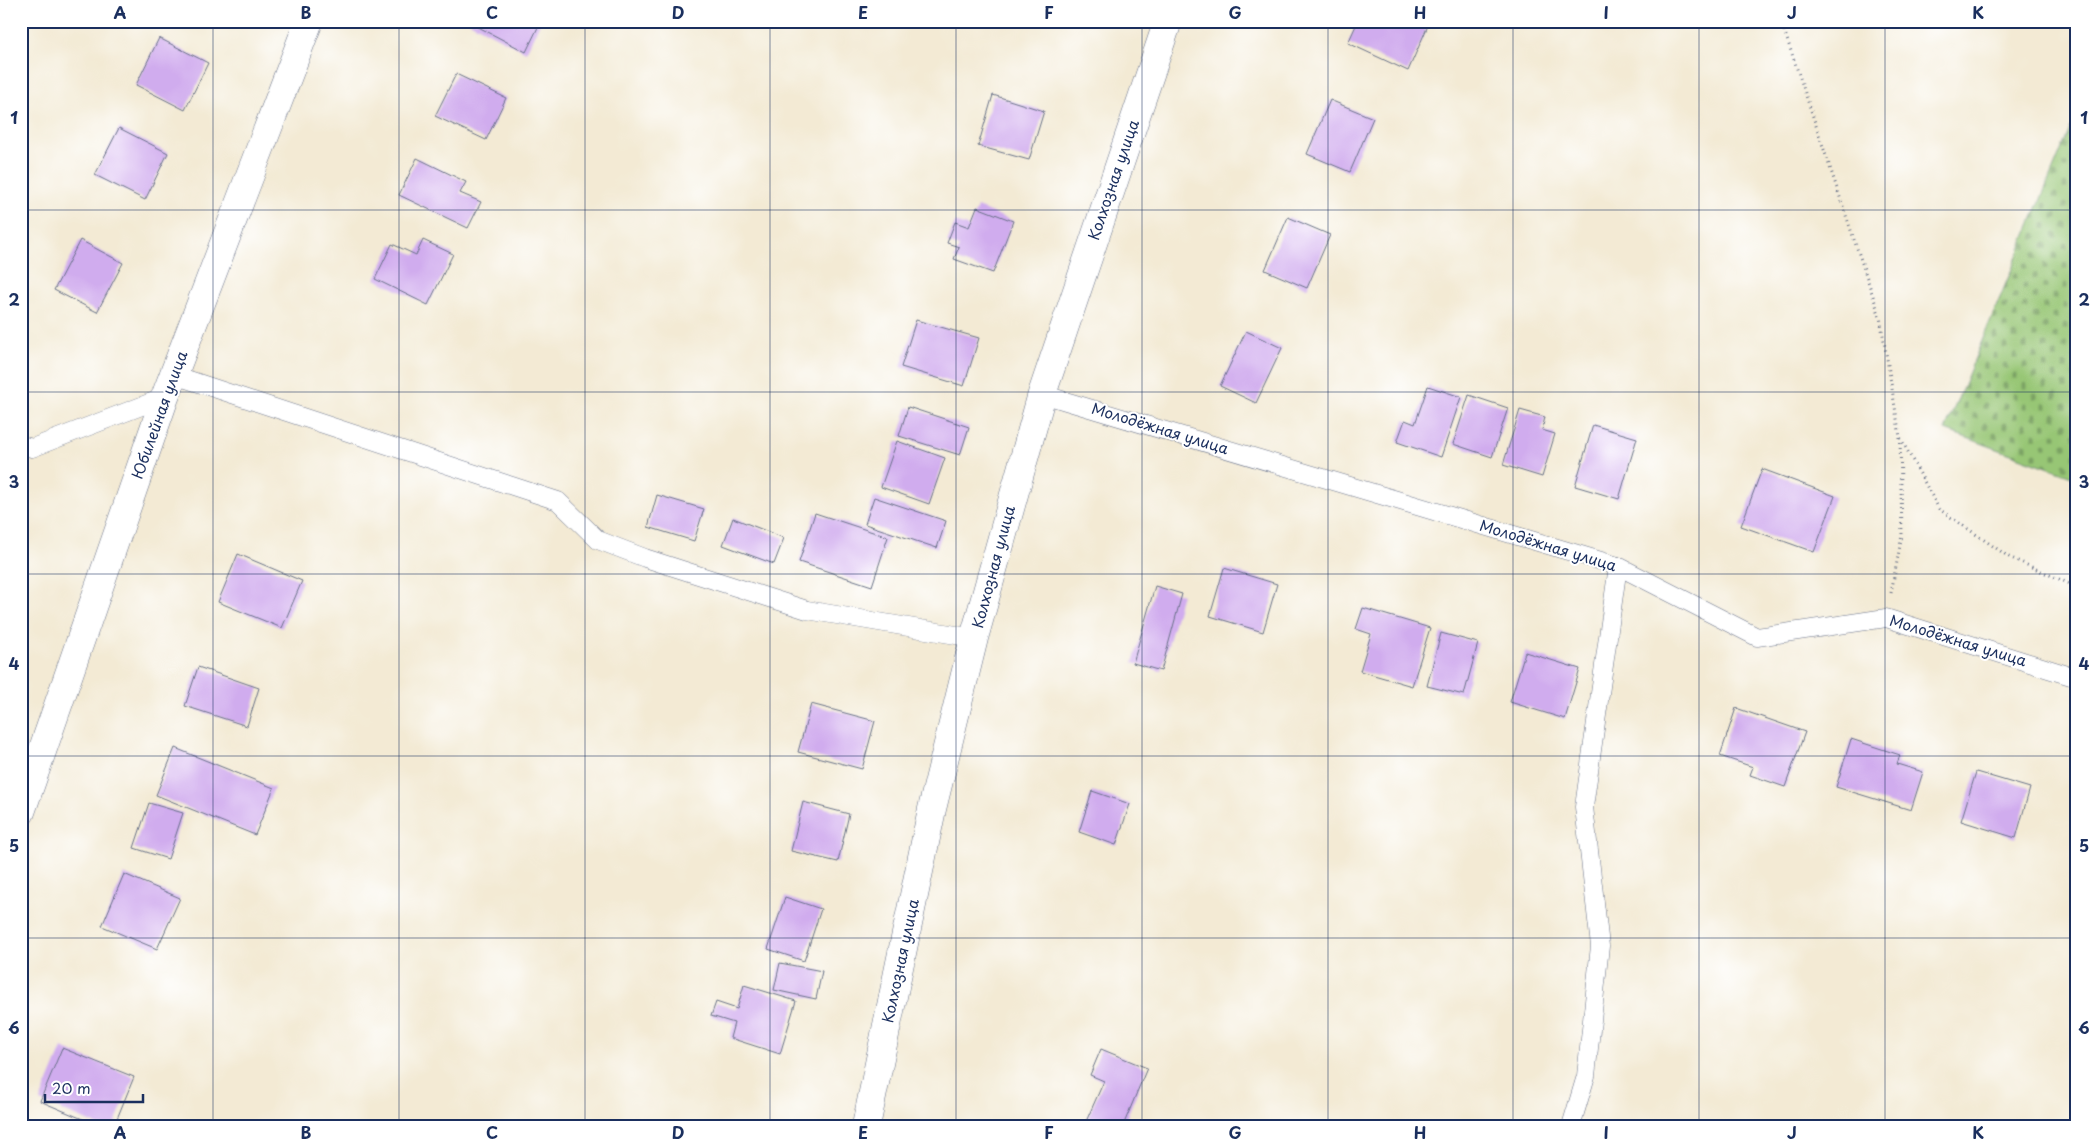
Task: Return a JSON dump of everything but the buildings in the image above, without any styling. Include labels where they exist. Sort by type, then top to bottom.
[{"type":"street","name":"Юбилейная улица","points":[[21,812],[170,386],[309,21]]},
{"type":"street","name":"Колхозная улица","points":[[866,1126],[932,809],[974,638],[1042,394],[1168,21]]},
{"type":"lane","points":[[21,445],[32,448],[170,386],[558,501],[598,540],[645,558],[807,610],[974,638]]},
{"type":"lane","name":"Молодёжная улица","points":[[1042,394],[1618,566],[1757,637],[1886,618],[2077,678]]},
{"type":"lane","points":[[1571,1126],[1586,1076],[1600,946],[1584,807],[1618,566]]},
{"type":"path","points":[[1781,21],[1880,317],[1900,438],[1902,535],[1886,618]]},
{"type":"path","points":[[1900,438],[1939,509],[2009,557],[2077,587]]},
{"type":"green space","points":[[2077,112],[2077,478],[1945,430]]}]
